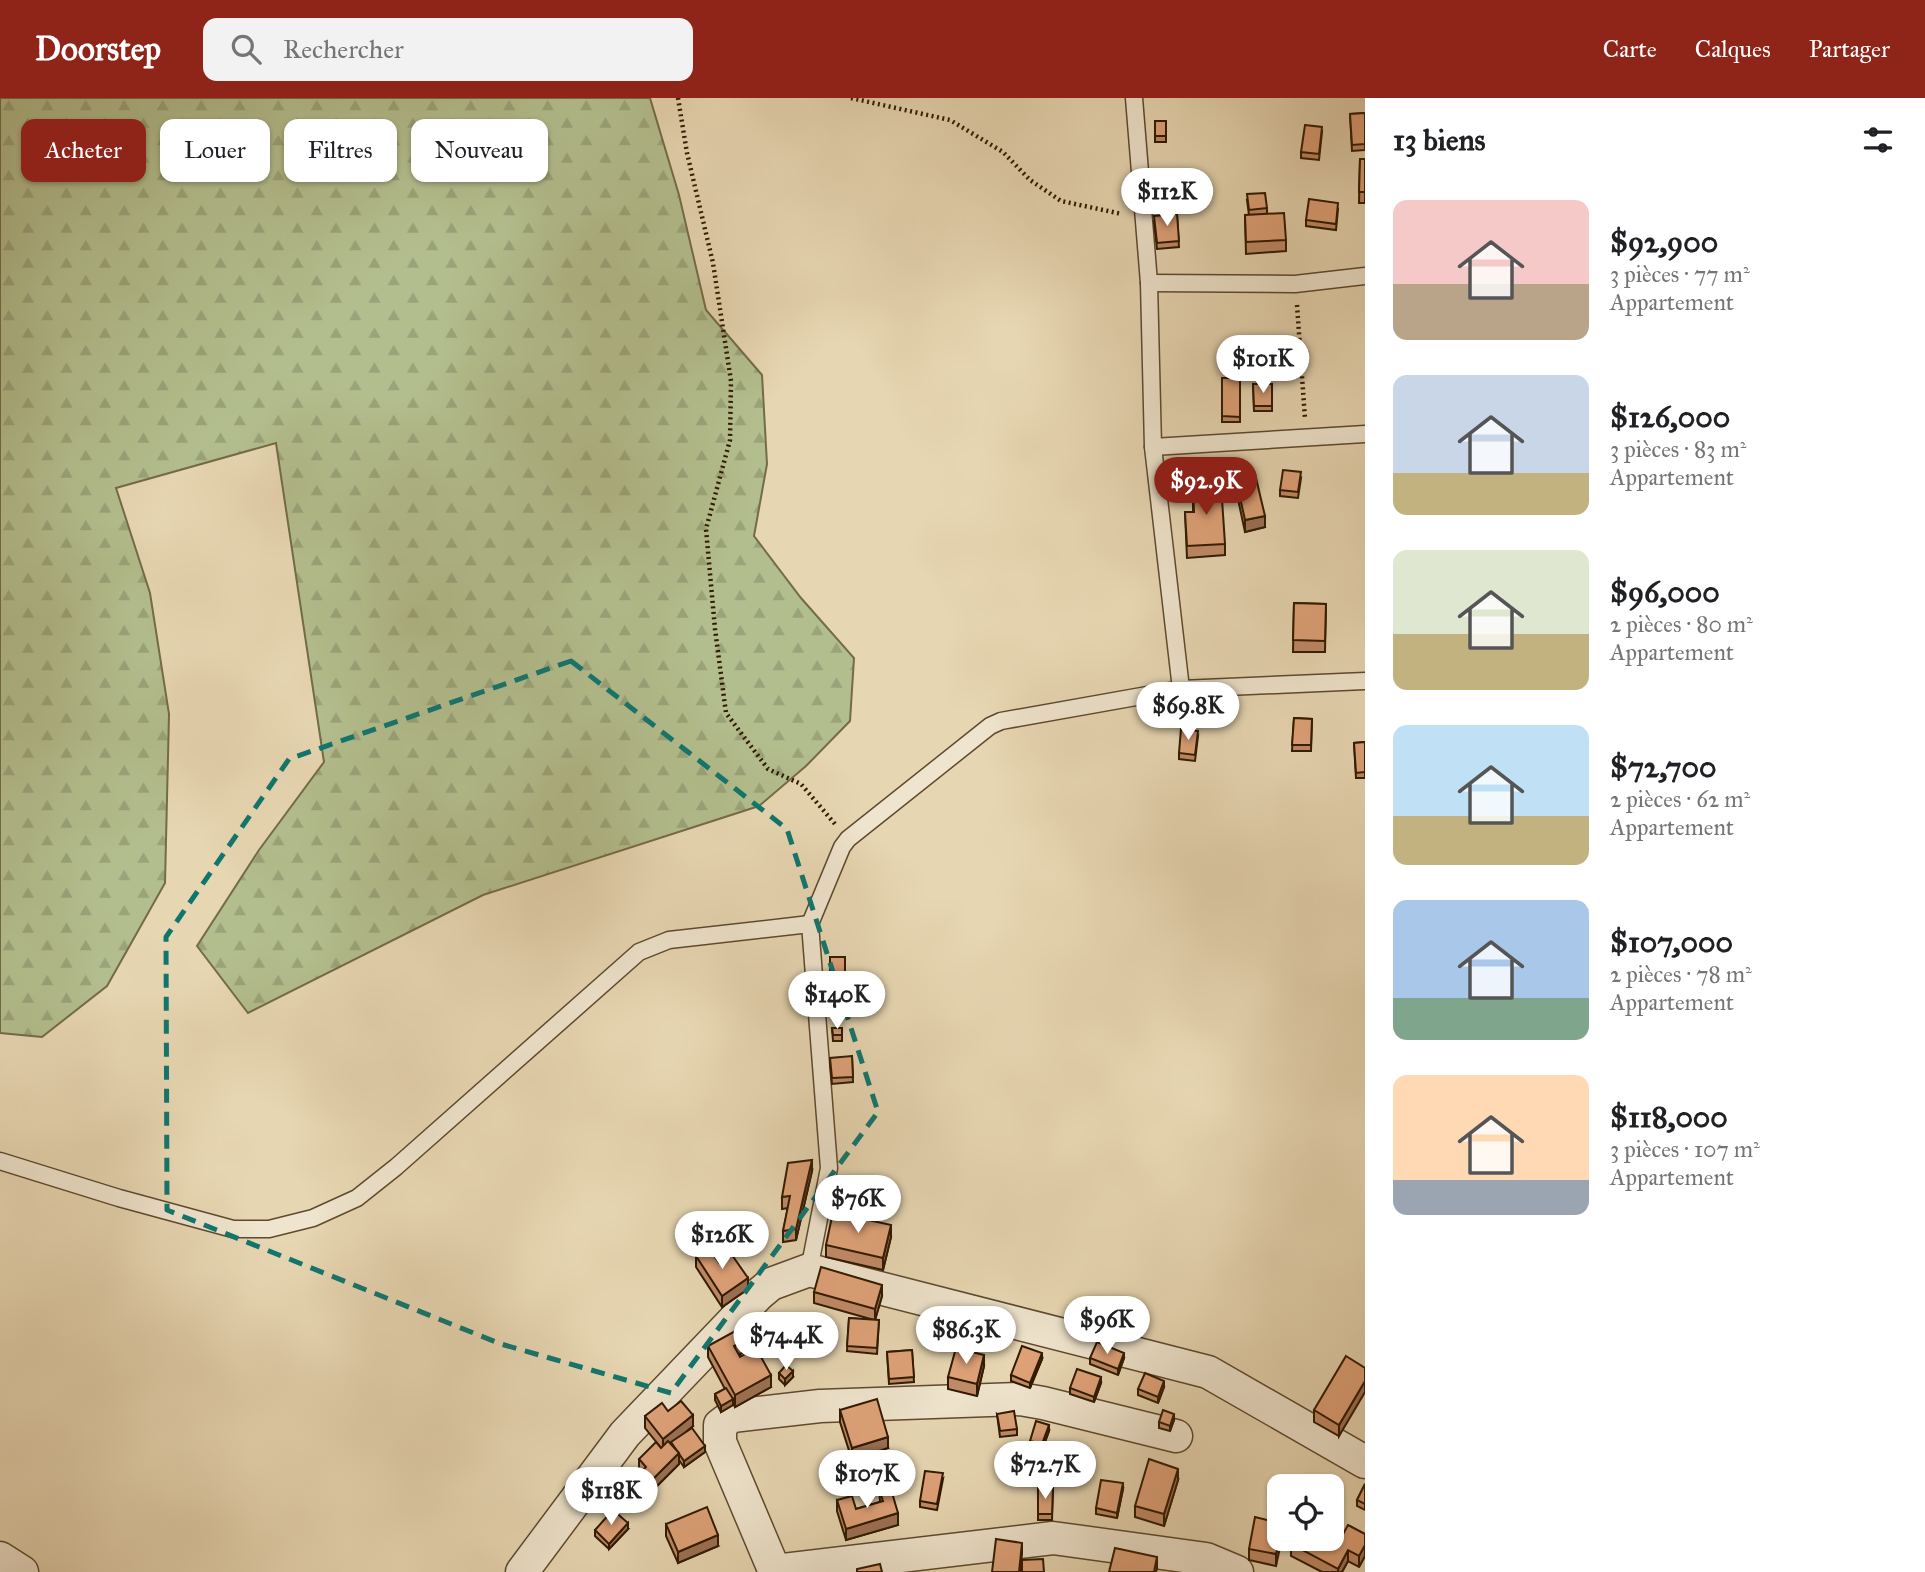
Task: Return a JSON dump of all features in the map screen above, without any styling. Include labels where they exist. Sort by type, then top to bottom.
[{"type":"street","points":[[522,1572],[625,1434],[771,1284],[809,1270],[1208,1372],[1365,1462]]},
{"type":"street","points":[[1176,1436],[1020,1399],[820,1406],[732,1416],[720,1425],[720,1442],[775,1571],[1053,1538],[1206,1559],[1237,1572]]},
{"type":"street","points":[[0,1558],[22,1572]]},
{"type":"lane","points":[[1134,98],[1149,283],[1153,447],[1181,689]]},
{"type":"lane","points":[[1149,283],[1295,284],[1365,276]]},
{"type":"lane","points":[[1153,447],[1365,434]]},
{"type":"lane","points":[[809,1270],[829,1168],[810,924],[837,855],[848,839],[990,726],[1001,721],[1181,689],[1365,681]]},
{"type":"lane","points":[[0,1161],[119,1198],[233,1229],[269,1229],[313,1218],[357,1198],[396,1167],[639,952],[669,940],[810,924]]},
{"type":"path","points":[[678,98],[687,153],[713,263],[731,381],[730,440],[706,529],[726,713],[768,769],[801,784],[848,839]]},
{"type":"path","points":[[851,98],[950,120],[1003,152],[1030,180],[1061,201],[1144,218]]},
{"type":"path","points":[[1295,284],[1306,437]]},
{"type":"highlighted area","points":[[571,661],[787,829],[878,1112],[671,1393],[501,1344],[167,1210],[166,937],[289,759]]},
{"type":"green space","points":[[0,98],[650,98],[679,195],[706,310],[762,375],[767,464],[754,536],[801,598],[854,658],[850,721],[806,766],[759,806],[483,895],[248,1013],[197,946],[259,850],[324,762],[276,443],[116,488],[150,593],[169,714],[165,883],[107,986],[42,1037],[0,1033]]},
{"type":"building","points":[[1365,113],[1365,144],[1352,145],[1350,114]]},
{"type":"building","points":[[1155,121],[1166,121],[1166,136],[1155,136]]},
{"type":"building","points":[[1305,125],[1322,127],[1319,154],[1301,152]]},
{"type":"building","points":[[1360,159],[1365,159],[1365,192],[1359,192]]},
{"type":"building","points":[[1153,183],[1174,185],[1173,202],[1151,200]]},
{"type":"building","points":[[1265,193],[1267,208],[1249,210],[1247,194]]},
{"type":"building","points":[[1309,199],[1338,203],[1336,224],[1306,220]]},
{"type":"building","points":[[1284,213],[1286,240],[1246,242],[1245,215]]},
{"type":"building","points":[[1177,214],[1179,241],[1157,243],[1154,216]]},
{"type":"building","points":[[1255,347],[1294,348],[1293,368],[1255,367]]},
{"type":"building","points":[[1222,378],[1240,378],[1240,417],[1222,416]]},
{"type":"building","points":[[1253,384],[1272,384],[1272,406],[1254,406]]},
{"type":"building","points":[[1283,470],[1301,472],[1298,492],[1280,490]]},
{"type":"building","points":[[1255,474],[1265,516],[1245,520],[1236,479]]},
{"type":"building","points":[[1221,484],[1225,544],[1187,546],[1185,512],[1194,512],[1193,486]]},
{"type":"building","points":[[1294,603],[1326,604],[1325,641],[1293,640]]},
{"type":"building","points":[[1294,718],[1312,719],[1311,745],[1292,745]]},
{"type":"building","points":[[1181,729],[1198,731],[1195,755],[1179,753]]},
{"type":"building","points":[[1365,742],[1365,772],[1356,773],[1354,743]]},
{"type":"building","points":[[830,957],[845,957],[845,972],[830,972]]},
{"type":"building","points":[[845,977],[844,987],[832,987],[831,978]]},
{"type":"building","points":[[832,1028],[842,1028],[842,1035],[833,1035]]},
{"type":"building","points":[[852,1056],[853,1077],[832,1078],[830,1058]]},
{"type":"building","points":[[812,1160],[796,1229],[783,1231],[790,1196],[782,1197],[788,1163]]},
{"type":"building","points":[[833,1212],[891,1225],[883,1258],[826,1245]]},
{"type":"building","points":[[708,1247],[719,1263],[732,1255],[748,1278],[722,1296],[696,1256]]},
{"type":"building","points":[[821,1267],[882,1285],[875,1309],[814,1292]]},
{"type":"building","points":[[849,1318],[879,1320],[877,1348],[847,1346]]},
{"type":"building","points":[[748,1324],[755,1335],[734,1346],[740,1357],[756,1348],[771,1375],[735,1395],[708,1346]]},
{"type":"building","points":[[1097,1342],[1124,1353],[1118,1369],[1090,1358]]},
{"type":"building","points":[[1022,1346],[1042,1353],[1030,1383],[1011,1375]]},
{"type":"building","points":[[956,1348],[984,1355],[977,1384],[948,1377]]},
{"type":"building","points":[[912,1350],[914,1377],[889,1379],[887,1352]]},
{"type":"building","points":[[1346,1356],[1365,1368],[1365,1381],[1339,1425],[1314,1410]]},
{"type":"building","points":[[786,1365],[793,1371],[785,1379],[779,1373]]},
{"type":"building","points":[[1077,1369],[1101,1377],[1094,1397],[1070,1388]]},
{"type":"building","points":[[1145,1373],[1164,1381],[1158,1397],[1138,1389]]},
{"type":"building","points":[[726,1388],[733,1399],[721,1406],[715,1394]]},
{"type":"building","points":[[877,1399],[888,1437],[852,1448],[840,1410]]},
{"type":"building","points":[[681,1401],[693,1415],[663,1439],[645,1416],[662,1403],[668,1411]]},
{"type":"building","points":[[1163,1410],[1174,1414],[1170,1426],[1159,1422]]},
{"type":"building","points":[[1014,1411],[1017,1429],[1000,1431],[997,1414]]},
{"type":"building","points":[[1036,1421],[1049,1425],[1042,1444],[1030,1441]]},
{"type":"building","points":[[692,1428],[705,1446],[684,1461],[671,1442]]},
{"type":"building","points":[[668,1441],[679,1453],[648,1484],[639,1474],[646,1467],[639,1459],[656,1442],[661,1448]]},
{"type":"building","points":[[1149,1459],[1178,1469],[1164,1514],[1135,1506]]},
{"type":"building","points":[[925,1471],[943,1473],[937,1504],[920,1501]]},
{"type":"building","points":[[1101,1480],[1123,1483],[1117,1513],[1096,1508]]},
{"type":"building","points":[[1365,1484],[1365,1504],[1357,1500]]},
{"type":"building","points":[[890,1486],[898,1513],[846,1529],[837,1500],[852,1496],[856,1509],[883,1501],[879,1489]]},
{"type":"building","points":[[1038,1488],[1053,1488],[1052,1514],[1038,1514]]},
{"type":"building","points":[[707,1507],[718,1535],[678,1552],[666,1524]]},
{"type":"building","points":[[613,1510],[628,1523],[609,1544],[595,1530]]},
{"type":"building","points":[[1255,1517],[1267,1520],[1267,1551],[1277,1551],[1276,1554],[1249,1549]]},
{"type":"building","points":[[1348,1525],[1365,1534],[1365,1545],[1359,1556],[1348,1550],[1338,1569],[1304,1551],[1344,1551],[1344,1532]]},
{"type":"building","points":[[996,1539],[1022,1543],[1019,1572],[992,1572]]},
{"type":"building","points":[[1115,1548],[1157,1557],[1154,1572],[1109,1572]]},
{"type":"building","points":[[1043,1559],[1044,1572],[1022,1572],[1022,1560]]},
{"type":"building","points":[[880,1564],[882,1572],[857,1572],[857,1569]]}]
